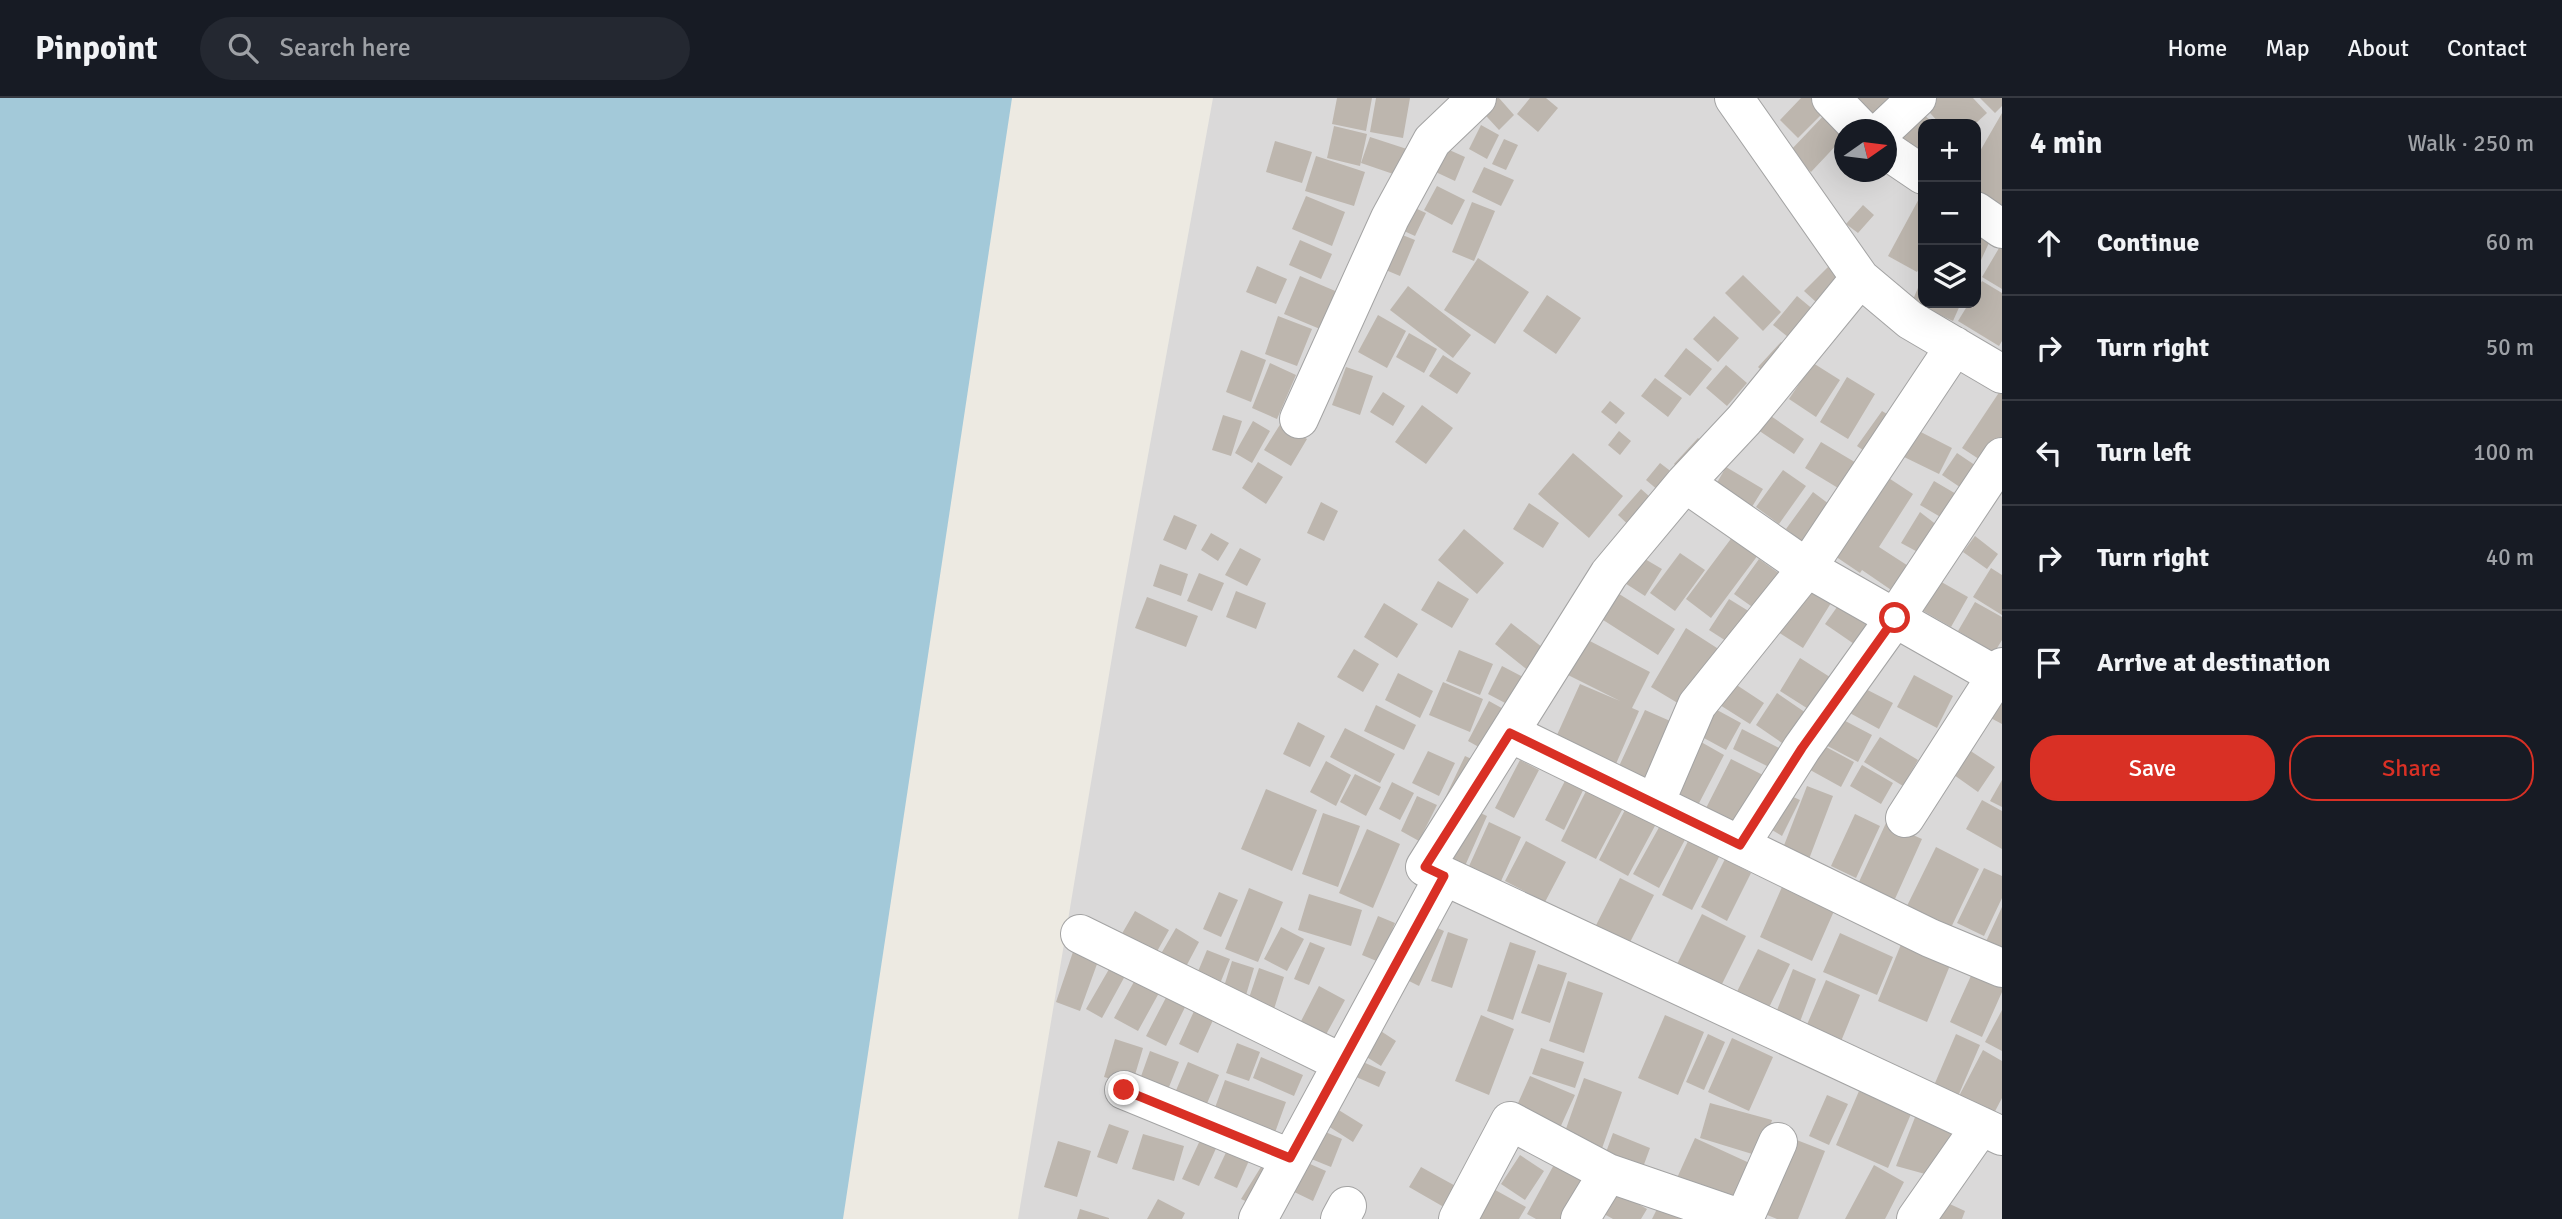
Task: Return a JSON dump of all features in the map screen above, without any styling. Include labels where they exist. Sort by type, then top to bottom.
[{"type":"street","points":[[1299,419],[1390,218],[1432,141],[1477,98]]},
{"type":"street","points":[[1734,98],[1860,278],[1910,320],[2002,374]]},
{"type":"street","points":[[1831,98],[1851,119]]},
{"type":"street","points":[[1895,119],[1917,98]]},
{"type":"street","points":[[1897,157],[1918,172]]},
{"type":"street","points":[[1981,214],[2002,229]]},
{"type":"street","points":[[1860,278],[1744,421],[1685,483],[1609,573],[1425,867],[1991,1131],[1916,1219]]},
{"type":"street","points":[[1655,803],[1697,705],[1807,568],[1955,346]]},
{"type":"street","points":[[1740,845],[1802,748],[1895,618],[2002,457]]},
{"type":"street","points":[[1685,483],[1807,568],[2000,674],[1905,818]]},
{"type":"street","points":[[1510,733],[1930,938],[2002,968]]},
{"type":"street","points":[[1258,1219],[1444,876]]},
{"type":"street","points":[[1080,934],[1342,1063]]},
{"type":"street","points":[[1124,1090],[1290,1158]]},
{"type":"street","points":[[1458,1219],[1510,1121],[1608,1173],[1743,1219],[1778,1142]]},
{"type":"street","points":[[1580,1219],[1608,1173]]},
{"type":"shaded area","points":[[1213,98],[2002,98],[2002,1219],[1018,1219],[1119,615]]},
{"type":"water","points":[[0,98],[1012,98],[843,1219],[0,1219]]},
{"type":"building","points":[[1337,98],[1372,98],[1366,131],[1332,124]]},
{"type":"building","points":[[1376,98],[1410,98],[1403,138],[1370,132]]},
{"type":"building","points":[[1485,98],[1499,98],[1514,115],[1499,130],[1477,106]]},
{"type":"building","points":[[1530,98],[1546,98],[1558,108],[1538,132],[1517,114]]},
{"type":"building","points":[[1801,98],[1817,98],[1827,109],[1798,138],[1780,120]]},
{"type":"building","points":[[1853,98],[1895,98],[1875,119]]},
{"type":"building","points":[[1928,98],[1973,98],[1987,113],[1980,119],[1936,119],[1922,104]]},
{"type":"building","points":[[1980,98],[2002,98],[2002,106],[1995,113]]},
{"type":"building","points":[[1829,110],[1834,119],[1834,148],[1811,172],[1789,152]]},
{"type":"building","points":[[1919,110],[1929,119],[1918,119],[1918,162],[1897,142],[1897,134]]},
{"type":"building","points":[[2002,113],[2002,215],[1981,202],[1981,149]]},
{"type":"building","points":[[1481,125],[1499,135],[1487,159],[1469,149]]},
{"type":"building","points":[[1334,126],[1367,134],[1360,166],[1327,158]]},
{"type":"building","points":[[1370,137],[1413,151],[1405,178],[1361,163]]},
{"type":"building","points":[[1504,139],[1518,145],[1506,170],[1492,164]]},
{"type":"building","points":[[1275,141],[1312,152],[1302,183],[1266,172]]},
{"type":"building","points":[[1436,144],[1465,157],[1455,181],[1425,167]]},
{"type":"building","points":[[1316,156],[1365,172],[1354,206],[1305,191]]},
{"type":"building","points":[[1484,167],[1514,180],[1501,206],[1472,192]]},
{"type":"building","points":[[1437,186],[1465,200],[1452,225],[1424,210]]},
{"type":"building","points":[[1306,196],[1345,212],[1332,246],[1292,229]]},
{"type":"building","points":[[1918,201],[1918,270],[1888,256]]},
{"type":"building","points":[[1472,202],[1495,211],[1474,261],[1452,252]]},
{"type":"building","points":[[1404,203],[1426,213],[1415,236],[1393,226]]},
{"type":"building","points":[[1863,205],[1874,215],[1858,233],[1846,224]]},
{"type":"building","points":[[1981,228],[1993,234],[1981,260]]},
{"type":"building","points":[[1395,232],[1415,240],[1400,276],[1381,268]]},
{"type":"building","points":[[1300,240],[1332,254],[1321,279],[1289,265]]},
{"type":"building","points":[[2002,243],[2002,289],[1982,277]]},
{"type":"building","points":[[1478,258],[1529,292],[1495,344],[1444,310]]},
{"type":"building","points":[[1257,266],[1287,279],[1276,304],[1246,292]]},
{"type":"building","points":[[1829,266],[1840,276],[1816,302],[1804,291]]},
{"type":"building","points":[[1743,275],[1781,312],[1763,331],[1725,293]]},
{"type":"building","points":[[1300,276],[1347,296],[1332,334],[1284,314]]},
{"type":"building","points":[[1981,283],[2002,293],[2002,341],[1999,346],[1958,321],[1966,308],[1981,308]]},
{"type":"building","points":[[1408,286],[1471,335],[1453,358],[1390,310]]},
{"type":"building","points":[[1918,288],[1918,305],[1912,302]]},
{"type":"building","points":[[1547,295],[1581,318],[1556,354],[1523,331]]},
{"type":"building","points":[[1797,296],[1821,316],[1798,345],[1773,325]]},
{"type":"building","points":[[1925,308],[1959,308],[1953,321]]},
{"type":"building","points":[[1378,315],[1406,331],[1387,368],[1358,352]]},
{"type":"building","points":[[1278,316],[1312,329],[1297,366],[1265,354]]},
{"type":"building","points":[[1714,316],[1739,338],[1718,362],[1693,339]]},
{"type":"building","points":[[1409,333],[1437,349],[1424,373],[1396,357]]},
{"type":"building","points":[[1781,342],[1791,351],[1769,377],[1758,367]]},
{"type":"building","points":[[1686,348],[1712,369],[1690,396],[1664,376]]},
{"type":"building","points":[[1241,350],[1266,360],[1251,402],[1226,392]]},
{"type":"building","points":[[1443,355],[1471,373],[1457,394],[1429,376]]},
{"type":"building","points":[[1270,363],[1296,375],[1277,419],[1252,408]]},
{"type":"building","points":[[1813,363],[1840,380],[1816,417],[1789,399]]},
{"type":"building","points":[[1726,365],[1747,383],[1727,406],[1706,388]]},
{"type":"building","points":[[1346,367],[1373,376],[1360,415],[1332,405]]},
{"type":"building","points":[[1847,377],[1875,394],[1848,439],[1820,422]]},
{"type":"building","points":[[1655,378],[1682,398],[1668,417],[1641,396]]},
{"type":"building","points":[[2002,388],[2002,444],[1988,465],[1962,448]]},
{"type":"building","points":[[1383,392],[1405,406],[1393,426],[1370,412]]},
{"type":"building","points":[[1610,401],[1625,413],[1616,424],[1601,412]]},
{"type":"building","points":[[1422,405],[1453,428],[1426,464],[1395,442]]},
{"type":"building","points":[[1882,411],[1900,422],[1876,459],[1857,446]]},
{"type":"building","points":[[1768,414],[1804,439],[1794,454],[1758,430]]},
{"type":"building","points":[[1223,415],[1242,421],[1231,456],[1212,450]]},
{"type":"building","points":[[1253,421],[1270,431],[1252,463],[1235,453]]},
{"type":"building","points":[[1281,423],[1307,439],[1291,466],[1264,450]]},
{"type":"building","points":[[1913,428],[1952,448],[1939,474],[1900,455]]},
{"type":"building","points":[[1619,431],[1631,441],[1620,455],[1608,445]]},
{"type":"building","points":[[1698,438],[1707,447],[1684,473],[1674,464]]},
{"type":"building","points":[[1821,442],[1858,464],[1843,491],[1805,468]]},
{"type":"building","points":[[1573,453],[1623,496],[1589,538],[1538,494]]},
{"type":"building","points":[[1957,453],[1991,476],[1976,498],[1942,475]]},
{"type":"building","points":[[1258,462],[1283,477],[1266,504],[1242,488]]},
{"type":"building","points":[[1660,463],[1673,473],[1659,491],[1646,480]]},
{"type":"building","points":[[1726,467],[1763,489],[1750,510],[1714,488]]},
{"type":"building","points":[[1783,470],[1806,486],[1779,524],[1756,507]]},
{"type":"building","points":[[1878,471],[1913,494],[1879,547],[1916,571],[1900,596],[1826,550]]},
{"type":"building","points":[[1934,481],[1975,505],[1961,529],[1920,505]]},
{"type":"building","points":[[1641,489],[1658,504],[1634,530],[1618,515]]},
{"type":"building","points":[[1813,492],[1833,507],[1805,544],[1786,529]]},
{"type":"building","points":[[1321,502],[1338,511],[1324,541],[1307,533]]},
{"type":"building","points":[[1529,503],[1559,523],[1543,548],[1513,529]]},
{"type":"building","points":[[1920,512],[1942,529],[1927,557],[1901,543]]},
{"type":"building","points":[[1174,515],[1197,525],[1186,550],[1163,540]]},
{"type":"building","points":[[1464,529],[1504,563],[1477,594],[1438,560]]},
{"type":"building","points":[[1211,533],[1229,543],[1218,561],[1201,550]]},
{"type":"building","points":[[1733,536],[1758,555],[1711,618],[1686,599]]},
{"type":"building","points":[[1975,536],[1998,554],[1987,569],[1963,552]]},
{"type":"building","points":[[1240,548],[1261,559],[1247,586],[1225,575]]},
{"type":"building","points":[[1633,552],[1662,569],[1645,596],[1617,578]]},
{"type":"building","points":[[1680,553],[1705,570],[1675,611],[1650,593]]},
{"type":"building","points":[[1759,559],[1783,576],[1758,611],[1734,594]]},
{"type":"building","points":[[1160,564],[1188,574],[1181,596],[1153,586]]},
{"type":"building","points":[[1991,568],[2002,575],[2002,615],[1973,597]]},
{"type":"building","points":[[1199,573],[1224,583],[1212,611],[1187,601]]},
{"type":"building","points":[[1929,575],[1968,597],[1951,627],[1913,605]]},
{"type":"building","points":[[1804,578],[1836,595],[1803,648],[1767,625]]},
{"type":"building","points":[[1438,581],[1469,599],[1452,628],[1421,610]]},
{"type":"building","points":[[1236,591],[1266,603],[1256,629],[1226,617]]},
{"type":"building","points":[[1616,592],[1675,629],[1658,655],[1600,618]]},
{"type":"building","points":[[1147,597],[1198,616],[1186,647],[1135,628]]},
{"type":"building","points":[[1729,599],[1755,615],[1734,646],[1709,630]]},
{"type":"building","points":[[1842,600],[1874,622],[1857,646],[1825,624]]},
{"type":"building","points":[[1975,602],[2002,617],[2002,640],[1994,653],[1958,631]]},
{"type":"building","points":[[1384,603],[1418,624],[1397,658],[1364,637]]},
{"type":"building","points":[[1511,623],[1547,651],[1530,672],[1495,644]]},
{"type":"building","points":[[1686,628],[1720,650],[1686,708],[1651,687]]},
{"type":"building","points":[[1584,638],[1650,672],[1632,708],[1639,711],[1612,773],[1552,746],[1580,684],[1620,701],[1566,674]]},
{"type":"building","points":[[1354,649],[1379,664],[1363,692],[1337,677]]},
{"type":"building","points":[[1459,650],[1493,664],[1480,695],[1446,681]]},
{"type":"building","points":[[1800,658],[1833,679],[1813,712],[1780,691]]},
{"type":"building","points":[[1502,666],[1523,677],[1509,705],[1488,694]]},
{"type":"building","points":[[1398,673],[1433,691],[1420,718],[1385,700]]},
{"type":"building","points":[[1914,675],[1953,696],[1937,728],[1897,707]]},
{"type":"building","points":[[1726,678],[1764,703],[1750,724],[1712,700]]},
{"type":"building","points":[[1850,681],[1893,703],[1879,729],[1837,706]]},
{"type":"building","points":[[1443,682],[1483,699],[1470,732],[1429,715]]},
{"type":"building","points":[[1777,693],[1809,715],[1788,747],[1756,725]]},
{"type":"building","points":[[1489,701],[1507,711],[1486,751],[1468,741]]},
{"type":"building","points":[[2002,701],[2002,724],[1985,715]]},
{"type":"building","points":[[1706,704],[1741,723],[1726,750],[1691,731]]},
{"type":"building","points":[[1376,705],[1416,725],[1404,750],[1364,731]]},
{"type":"building","points":[[1645,710],[1684,727],[1654,795],[1614,777]]},
{"type":"building","points":[[1832,714],[1872,735],[1858,762],[1818,741]]},
{"type":"building","points":[[1298,722],[1325,736],[1310,767],[1283,754]]},
{"type":"building","points":[[1345,728],[1395,754],[1380,783],[1330,757]]},
{"type":"building","points":[[1742,729],[1781,749],[1771,768],[1733,749]]},
{"type":"building","points":[[1880,737],[1918,760],[1903,786],[1864,762]]},
{"type":"building","points":[[1694,738],[1724,755],[1696,809],[1666,792]]},
{"type":"building","points":[[1815,741],[1854,762],[1841,787],[1803,766]]},
{"type":"building","points":[[1963,746],[1995,767],[1978,792],[1947,770]]},
{"type":"building","points":[[1428,751],[1455,763],[1439,796],[1412,783]]},
{"type":"building","points":[[1465,756],[1478,762],[1457,806],[1444,800]]},
{"type":"building","points":[[1731,759],[1763,775],[1733,833],[1702,816]]},
{"type":"building","points":[[1520,760],[1539,770],[1514,818],[1495,808]]},
{"type":"building","points":[[1326,761],[1351,775],[1336,806],[1310,792]]},
{"type":"building","points":[[1862,765],[1893,783],[1881,804],[1850,786]]},
{"type":"building","points":[[1569,773],[1587,782],[1564,830],[1545,820]]},
{"type":"building","points":[[1355,774],[1381,787],[1366,816],[1340,802]]},
{"type":"building","points":[[2002,780],[2002,807],[1990,801]]},
{"type":"building","points":[[1392,782],[1414,793],[1400,820],[1379,809]]},
{"type":"building","points":[[1807,786],[1833,796],[1809,859],[1783,848]]},
{"type":"building","points":[[1266,789],[1317,810],[1292,871],[1241,849]]},
{"type":"building","points":[[1587,789],[1623,808],[1596,859],[1561,841]]},
{"type":"building","points":[[1780,791],[1800,800],[1782,836],[1762,824]]},
{"type":"building","points":[[1417,796],[1437,805],[1419,841],[1401,831]]},
{"type":"building","points":[[1982,800],[2002,811],[2002,849],[1966,829]]},
{"type":"building","points":[[1467,807],[1487,816],[1461,875],[1440,866]]},
{"type":"building","points":[[1626,808],[1656,824],[1628,876],[1599,860]]},
{"type":"building","points":[[1323,813],[1360,826],[1338,887],[1302,874]]},
{"type":"building","points":[[1855,814],[1880,826],[1856,878],[1831,866]]},
{"type":"building","points":[[1489,822],[1521,837],[1497,890],[1465,875]]},
{"type":"building","points":[[1662,822],[1687,836],[1659,888],[1633,874]]},
{"type":"building","points":[[1886,823],[1922,839],[1894,901],[1858,884]]},
{"type":"building","points":[[1367,829],[1400,844],[1373,908],[1339,893]]},
{"type":"building","points":[[1690,837],[1721,853],[1692,910],[1662,895]]},
{"type":"building","points":[[1526,841],[1566,862],[1545,902],[1505,881]]},
{"type":"building","points":[[1936,847],[1979,869],[1947,936],[1903,914]]},
{"type":"building","points":[[1725,859],[1751,873],[1727,921],[1701,907]]},
{"type":"building","points":[[1984,868],[2002,876],[2002,898],[1984,936],[1957,923]]},
{"type":"building","points":[[1620,878],[1654,895],[1622,958],[1588,941]]},
{"type":"building","points":[[1782,887],[1834,911],[1812,961],[1760,937]]},
{"type":"building","points":[[1249,888],[1283,902],[1258,962],[1225,949]]},
{"type":"building","points":[[1219,892],[1238,900],[1221,937],[1203,929]]},
{"type":"building","points":[[1309,894],[1362,910],[1351,946],[1298,930]]},
{"type":"building","points":[[2002,907],[2002,959],[1982,950]]},
{"type":"building","points":[[1135,911],[1169,930],[1150,964],[1116,944]]},
{"type":"building","points":[[1702,914],[1746,936],[1715,998],[1671,976]]},
{"type":"building","points":[[1378,916],[1395,923],[1379,962],[1362,955]]},
{"type":"building","points":[[1424,922],[1444,931],[1419,986],[1399,976]]},
{"type":"building","points":[[1281,927],[1304,939],[1287,971],[1264,959]]},
{"type":"building","points":[[1176,928],[1199,942],[1180,978],[1155,964]]},
{"type":"building","points":[[1448,932],[1468,939],[1452,988],[1431,981]]},
{"type":"building","points":[[1840,933],[1893,957],[1877,995],[1823,972]]},
{"type":"building","points":[[1904,937],[1953,958],[1927,1022],[1878,1001]]},
{"type":"building","points":[[1310,942],[1325,948],[1309,985],[1294,979]]},
{"type":"building","points":[[1510,942],[1536,951],[1513,1020],[1487,1011]]},
{"type":"building","points":[[1076,943],[1101,953],[1080,1011],[1056,1002]]},
{"type":"building","points":[[1758,949],[1790,964],[1762,1022],[1730,1006]]},
{"type":"building","points":[[1207,950],[1230,959],[1217,991],[1194,981]]},
{"type":"building","points":[[1116,957],[1131,965],[1102,1018],[1086,1009]]},
{"type":"building","points":[[1232,961],[1254,968],[1244,1002],[1221,996]]},
{"type":"building","points":[[1538,964],[1567,973],[1550,1023],[1521,1013]]},
{"type":"building","points":[[1975,967],[2002,980],[2002,992],[1982,1037],[1950,1022]]},
{"type":"building","points":[[1259,968],[1284,977],[1270,1022],[1244,1013]]},
{"type":"building","points":[[1141,969],[1165,982],[1138,1031],[1114,1018]]},
{"type":"building","points":[[1793,969],[1816,979],[1798,1027],[1774,1018]]},
{"type":"building","points":[[1826,980],[1860,995],[1835,1056],[1800,1041]]},
{"type":"building","points":[[1568,981],[1603,993],[1584,1053],[1549,1041]]},
{"type":"building","points":[[1172,986],[1191,995],[1166,1046],[1146,1036]]},
{"type":"building","points":[[1319,986],[1345,1000],[1323,1040],[1298,1027]]},
{"type":"building","points":[[1200,998],[1219,1007],[1198,1053],[1179,1044]]},
{"type":"building","points":[[2002,1010],[2002,1051],[1985,1042]]},
{"type":"building","points":[[1481,1015],[1514,1029],[1489,1095],[1455,1081]]},
{"type":"building","points":[[1665,1015],[1704,1032],[1678,1095],[1638,1078]]},
{"type":"building","points":[[1370,1024],[1396,1041],[1381,1066],[1354,1049]]},
{"type":"building","points":[[1708,1034],[1725,1042],[1704,1090],[1686,1082]]},
{"type":"building","points":[[1956,1034],[1980,1045],[1956,1101],[1932,1090]]},
{"type":"building","points":[[1732,1038],[1773,1057],[1749,1111],[1708,1092]]},
{"type":"building","points":[[1115,1039],[1143,1048],[1132,1085],[1104,1077]]},
{"type":"building","points":[[1237,1043],[1260,1052],[1249,1081],[1226,1073]]},
{"type":"building","points":[[1541,1048],[1584,1062],[1575,1088],[1532,1074]]},
{"type":"building","points":[[1983,1050],[2002,1061],[2002,1098],[1992,1117],[1958,1098]]},
{"type":"building","points":[[1150,1051],[1179,1062],[1167,1092],[1139,1082]]},
{"type":"building","points":[[1261,1057],[1303,1075],[1294,1096],[1253,1078]]},
{"type":"building","points":[[1356,1059],[1386,1072],[1379,1087],[1354,1076]]},
{"type":"building","points":[[1188,1062],[1219,1075],[1203,1113],[1172,1100]]},
{"type":"building","points":[[1530,1076],[1575,1095],[1559,1130],[1515,1110]]},
{"type":"building","points":[[1584,1078],[1622,1092],[1600,1154],[1562,1140]]},
{"type":"building","points":[[1225,1080],[1286,1102],[1273,1138],[1212,1116]]},
{"type":"building","points":[[1859,1091],[1911,1114],[1888,1168],[1836,1145]]},
{"type":"building","points":[[1827,1095],[1848,1104],[1829,1145],[1809,1136]]},
{"type":"building","points":[[1324,1101],[1363,1125],[1353,1142],[1314,1117]]},
{"type":"building","points":[[1710,1103],[1772,1120],[1762,1157],[1700,1138]]},
{"type":"building","points":[[1919,1107],[1963,1129],[1936,1177],[1896,1166]]},
{"type":"building","points":[[1109,1124],[1129,1131],[1117,1164],[1097,1157]]},
{"type":"building","points":[[1316,1128],[1342,1139],[1331,1167],[1304,1156]]},
{"type":"building","points":[[1613,1133],[1650,1148],[1642,1170],[1605,1155]]},
{"type":"building","points":[[1143,1134],[1184,1146],[1174,1181],[1132,1169]]},
{"type":"building","points":[[1202,1136],[1218,1144],[1199,1186],[1182,1179]]},
{"type":"building","points":[[1789,1137],[1825,1151],[1798,1219],[1777,1219],[1760,1212]]},
{"type":"building","points":[[1695,1138],[1756,1166],[1738,1206],[1677,1178]]},
{"type":"building","points":[[1058,1141],[1091,1151],[1077,1197],[1044,1187]]},
{"type":"building","points":[[1229,1146],[1251,1156],[1237,1188],[1214,1178]]},
{"type":"building","points":[[1269,1154],[1254,1205],[1241,1199]]},
{"type":"building","points":[[1520,1155],[1544,1171],[1525,1200],[1501,1184]]},
{"type":"building","points":[[1301,1160],[1326,1171],[1313,1201],[1288,1189]]},
{"type":"building","points":[[1556,1161],[1591,1180],[1569,1219],[1536,1219],[1527,1214]]},
{"type":"building","points":[[1874,1165],[1904,1182],[1885,1219],[1845,1219]]},
{"type":"building","points":[[1421,1167],[1461,1189],[1449,1210],[1409,1187]]},
{"type":"building","points":[[1488,1186],[1526,1207],[1519,1219],[1470,1219]]},
{"type":"building","points":[[1608,1186],[1647,1209],[1641,1219],[1613,1219],[1595,1209]]},
{"type":"building","points":[[1663,1197],[1706,1219],[1652,1219]]},
{"type":"building","points":[[1158,1199],[1185,1213],[1182,1219],[1147,1219]]},
{"type":"building","points":[[1941,1200],[1965,1211],[1962,1219],[1933,1219]]},
{"type":"building","points":[[1080,1209],[1109,1218],[1109,1219],[1077,1219]]},
{"type":"route","points":[[1124,1090],[1290,1158],[1444,876],[1425,867],[1510,733],[1740,845],[1802,748],[1895,618]]}]
